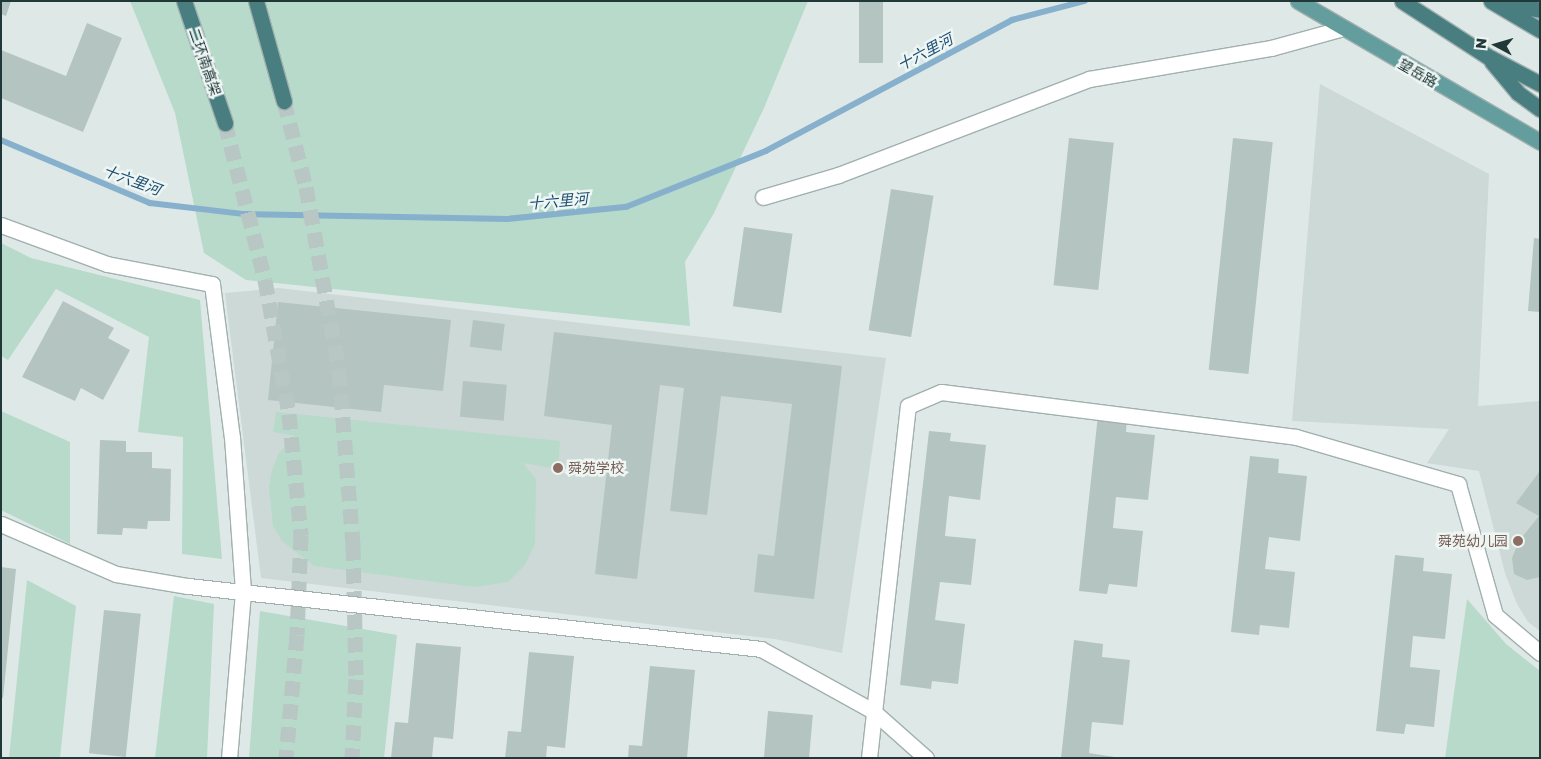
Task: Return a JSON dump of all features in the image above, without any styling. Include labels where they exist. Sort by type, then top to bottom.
[{"type":"highway","points":[[174,1],[193,28]]},
{"type":"highway","name":"二环南高架","points":[[184,1],[225,123]]},
{"type":"highway","points":[[257,1],[284,101]]},
{"type":"highway","points":[[1402,1],[1486,56],[1540,84]]},
{"type":"highway","points":[[1491,1],[1540,30]]},
{"type":"highway","points":[[1495,1],[1540,10]]},
{"type":"highway","points":[[1486,56],[1518,93],[1540,109]]},
{"type":"main road","name":"望岳路","points":[[1298,1],[1340,29],[1540,142]]},
{"type":"street","points":[[763,197],[838,175],[1089,79],[1271,48],[1340,29]]},
{"type":"street","points":[[1,225],[107,264],[212,284],[232,437],[243,592],[229,758]]},
{"type":"street","points":[[869,758],[908,406],[941,392],[1296,437],[1458,484],[1495,615],[1540,653]]},
{"type":"street","points":[[1,524],[116,574],[243,592],[761,649],[873,711],[926,758]]},
{"type":"shaded area","points":[[1320,84],[1489,174],[1478,406],[1540,401],[1540,631],[1528,622],[1517,604],[1505,573],[1479,471],[1427,463],[1449,429],[1292,421]]},
{"type":"shaded area","name":"舜苑学校","points":[[279,288],[886,358],[842,653],[775,639],[261,578],[225,293]]},
{"type":"green space","points":[[130,1],[808,1],[764,108],[714,213],[685,262],[690,326],[246,280],[204,253],[175,113]]},
{"type":"green space","points":[[1,243],[31,258],[200,300],[222,559],[182,554],[183,437],[138,432],[149,337],[56,289],[8,360],[1,356]]},
{"type":"green space","points":[[1,411],[70,442],[70,544],[1,510]]},
{"type":"green space","points":[[276,412],[560,441],[558,469],[523,463],[536,479],[535,543],[525,565],[508,582],[475,587],[314,566],[282,541],[273,526],[269,488],[272,470],[279,453],[295,436],[273,432]]},
{"type":"green space","points":[[27,580],[76,606],[60,758],[9,758]]},
{"type":"green space","points":[[174,596],[214,604],[207,758],[155,758]]},
{"type":"green space","points":[[1467,599],[1506,644],[1540,671],[1540,758],[1445,758]]},
{"type":"green space","points":[[260,611],[397,635],[384,758],[249,758]]},
{"type":"building","points":[[1,1],[11,1],[6,16],[1,14]]},
{"type":"building","points":[[859,1],[883,1],[883,63],[859,63]]},
{"type":"building","points":[[87,23],[122,38],[83,132],[1,98],[1,50],[66,76]]},
{"type":"building","points":[[1069,138],[1114,143],[1098,290],[1054,285]]},
{"type":"building","points":[[1233,138],[1273,142],[1248,374],[1209,370]]},
{"type":"building","points":[[891,189],[933,196],[911,337],[869,330]]},
{"type":"building","points":[[744,227],[793,234],[781,313],[733,306]]},
{"type":"building","points":[[1534,238],[1540,239],[1540,312],[1528,311]]},
{"type":"building","points":[[63,301],[114,328],[108,338],[130,350],[103,400],[81,388],[75,401],[22,377]]},
{"type":"building","points":[[278,302],[451,320],[443,391],[384,385],[381,412],[268,400]]},
{"type":"building","points":[[473,320],[505,324],[501,351],[470,347]]},
{"type":"building","points":[[554,332],[842,366],[814,599],[754,592],[758,554],[774,556],[792,404],[721,396],[707,515],[670,511],[684,388],[660,385],[637,579],[595,574],[612,425],[544,416]]},
{"type":"building","points":[[463,381],[507,385],[504,421],[460,417]]},
{"type":"building","points":[[1098,415],[1127,419],[1126,432],[1155,435],[1148,500],[1116,497],[1113,528],[1143,531],[1137,587],[1109,584],[1107,594],[1079,591]]},
{"type":"building","points":[[929,431],[951,433],[950,441],[986,445],[980,500],[949,496],[945,536],[976,539],[971,585],[940,582],[935,620],[965,624],[958,684],[932,681],[931,689],[900,685]]},
{"type":"building","points":[[100,440],[126,441],[126,452],[152,452],[152,468],[171,469],[170,521],[148,521],[147,529],[123,528],[122,535],[97,534]]},
{"type":"building","points":[[1250,456],[1279,459],[1278,473],[1307,476],[1300,541],[1269,537],[1265,569],[1295,572],[1289,628],[1260,625],[1259,635],[1231,632]]},
{"type":"building","points":[[1540,471],[1540,577],[1527,580],[1514,574],[1512,558],[1519,541],[1539,516],[1516,503]]},
{"type":"building","points":[[1395,555],[1424,558],[1423,571],[1452,574],[1445,639],[1413,636],[1410,667],[1440,670],[1434,727],[1406,724],[1404,734],[1376,731]]},
{"type":"building","points":[[1,567],[16,569],[3,698],[1,698]]},
{"type":"building","points":[[104,610],[141,614],[126,757],[89,753]]},
{"type":"building","points":[[1074,640],[1103,644],[1102,657],[1130,660],[1123,725],[1092,722],[1089,753],[1121,758],[1061,758]]},
{"type":"building","points":[[416,643],[461,647],[453,739],[434,737],[432,758],[391,758],[395,722],[408,723]]},
{"type":"building","points":[[529,652],[574,656],[565,748],[547,746],[546,758],[505,758],[508,731],[521,732]]},
{"type":"building","points":[[650,666],[695,670],[687,758],[628,758],[629,745],[642,746]]},
{"type":"building","points":[[768,711],[813,715],[809,758],[764,758]]},
{"type":"waterway","name":"十六里河","points":[[1,140],[150,203],[244,214],[507,219],[626,207],[766,151],[1012,20],[1085,1]]},
{"type":"tunnel","points":[[284,101],[306,187],[339,371],[353,545],[356,679],[352,758]]},
{"type":"tunnel","points":[[225,123],[265,280],[289,414],[301,535],[297,635],[286,758]]},
{"type":"place","name":"舜苑学校","points":[[558,468]]},
{"type":"place","name":"舜苑幼儿园","points":[[1518,541]]}]
